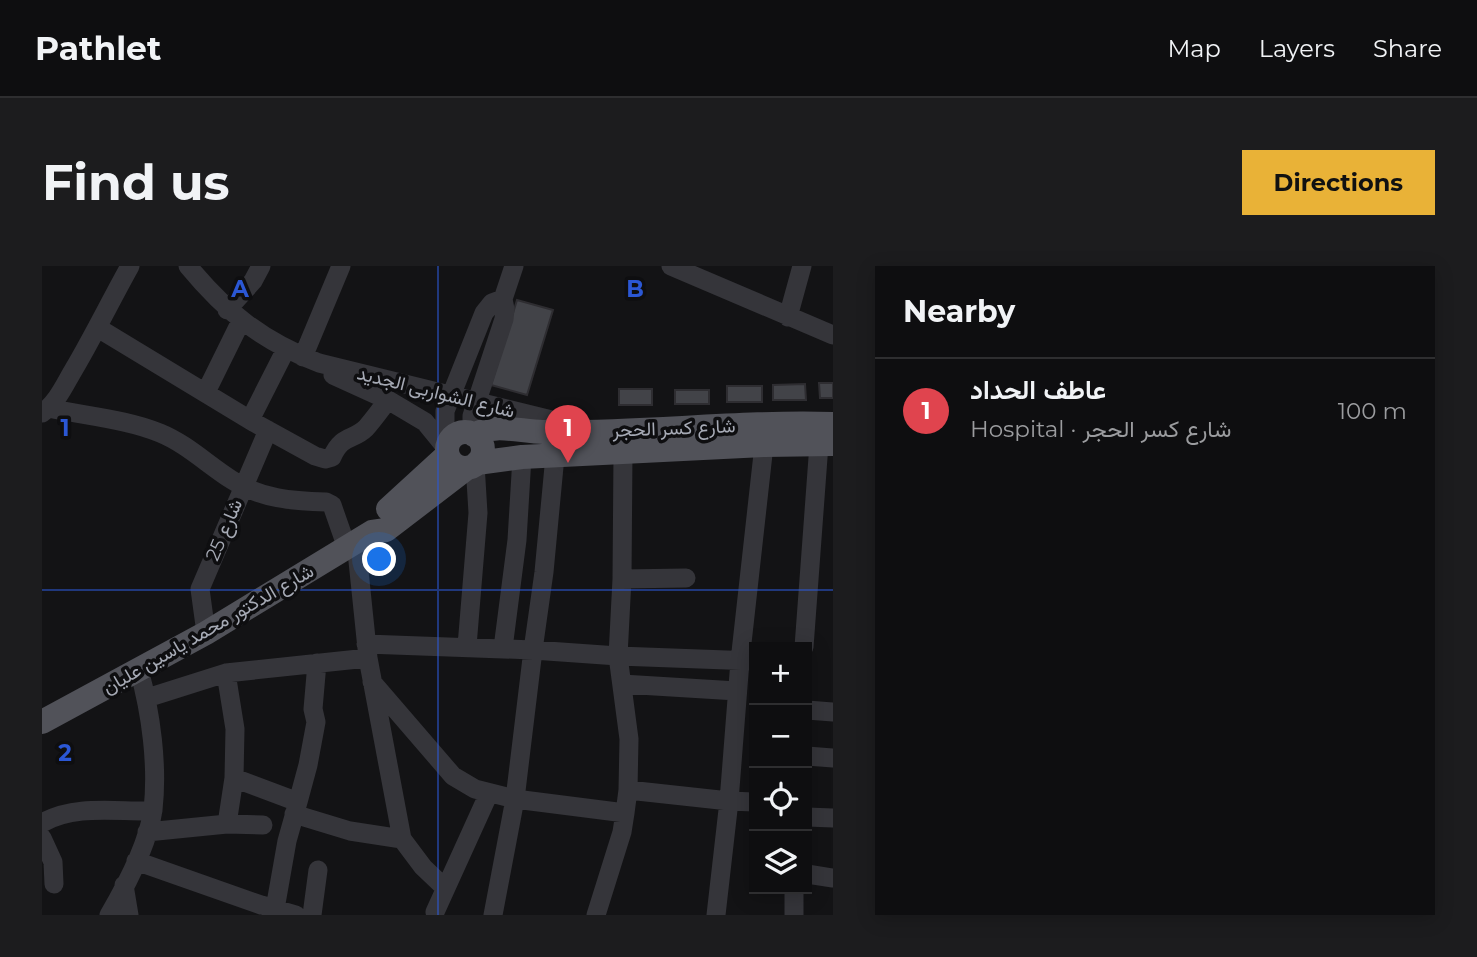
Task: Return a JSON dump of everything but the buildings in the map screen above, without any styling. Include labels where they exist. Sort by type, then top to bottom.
[{"type":"main road","name":"شارع كسر الحجر","points":[[464,451],[490,428],[540,432],[828,437]]},
{"type":"main road","name":"شارع كسر الحجر","points":[[464,451],[522,457],[555,456],[764,445],[828,437]]},
{"type":"main road","name":"شارع الدكتور محمد ياسين عليان","points":[[42,722],[206,633],[358,541],[386,530],[464,451]]},
{"type":"street","points":[[130,266],[98,328],[46,411],[160,433],[180,443],[243,486],[274,498],[326,502],[332,505],[358,541],[367,651],[402,839],[423,867],[446,888]]},
{"type":"street","name":"شارع الشواربى الجديد","points":[[188,266],[234,316],[340,379],[388,400],[425,422],[464,451]]},
{"type":"street","points":[[206,392],[234,316],[261,266]]},
{"type":"street","points":[[250,419],[303,356],[341,266]]},
{"type":"street","points":[[464,451],[472,416],[503,319],[503,299],[514,266]]},
{"type":"street","points":[[788,317],[802,266]]},
{"type":"street","points":[[674,267],[833,335]]},
{"type":"street","points":[[467,646],[478,513],[464,451],[444,422],[451,396],[484,313],[492,303],[503,299]]},
{"type":"street","points":[[98,328],[268,430],[325,459],[332,457],[337,446],[349,436],[366,428],[388,400]]},
{"type":"street","name":"شارع الشواربى الجديد","points":[[303,356],[593,431]]},
{"type":"street","name":"شارع 25","points":[[206,633],[200,589],[268,430]]},
{"type":"street","points":[[805,642],[828,437]]},
{"type":"street","points":[[716,915],[729,801],[737,691],[747,661],[764,445]]},
{"type":"street","points":[[596,915],[622,832],[628,790],[629,739],[618,656],[622,579],[623,453]]},
{"type":"street","points":[[493,915],[515,799],[544,572],[555,456]]},
{"type":"street","points":[[503,648],[517,540],[522,457]]},
{"type":"street","points":[[622,579],[686,578]]},
{"type":"street","points":[[147,698],[226,673],[317,663],[367,651],[467,646],[747,661]]},
{"type":"street","points":[[265,910],[296,808],[315,731],[313,709],[317,663]]},
{"type":"street","points":[[109,915],[135,861],[153,811],[154,775],[147,698],[139,670]]},
{"type":"street","points":[[226,673],[235,729],[234,778],[228,824]]},
{"type":"street","points":[[372,682],[453,776],[464,784],[515,799],[625,813]]},
{"type":"street","points":[[622,684],[737,691]]},
{"type":"street","points":[[812,710],[833,712]]},
{"type":"street","points":[[812,756],[833,758]]},
{"type":"street","points":[[234,778],[350,831],[402,839]]},
{"type":"street","points":[[628,790],[749,803]]},
{"type":"street","points":[[438,914],[446,888],[489,793]]},
{"type":"street","points":[[42,823],[71,812],[153,811]]},
{"type":"street","points":[[812,817],[833,818]]},
{"type":"street","points":[[147,832],[228,824],[263,825]]},
{"type":"street","points":[[42,838],[53,862],[54,884]]},
{"type":"street","points":[[135,861],[265,910],[296,915]]},
{"type":"street","points":[[312,915],[318,870]]},
{"type":"street","points":[[812,875],[833,877]]},
{"type":"street","points":[[124,885],[129,915]]},
{"type":"street","points":[[794,894],[794,915]]},
{"type":"place","name":"عاطف الحداد","points":[[568,463]]}]
